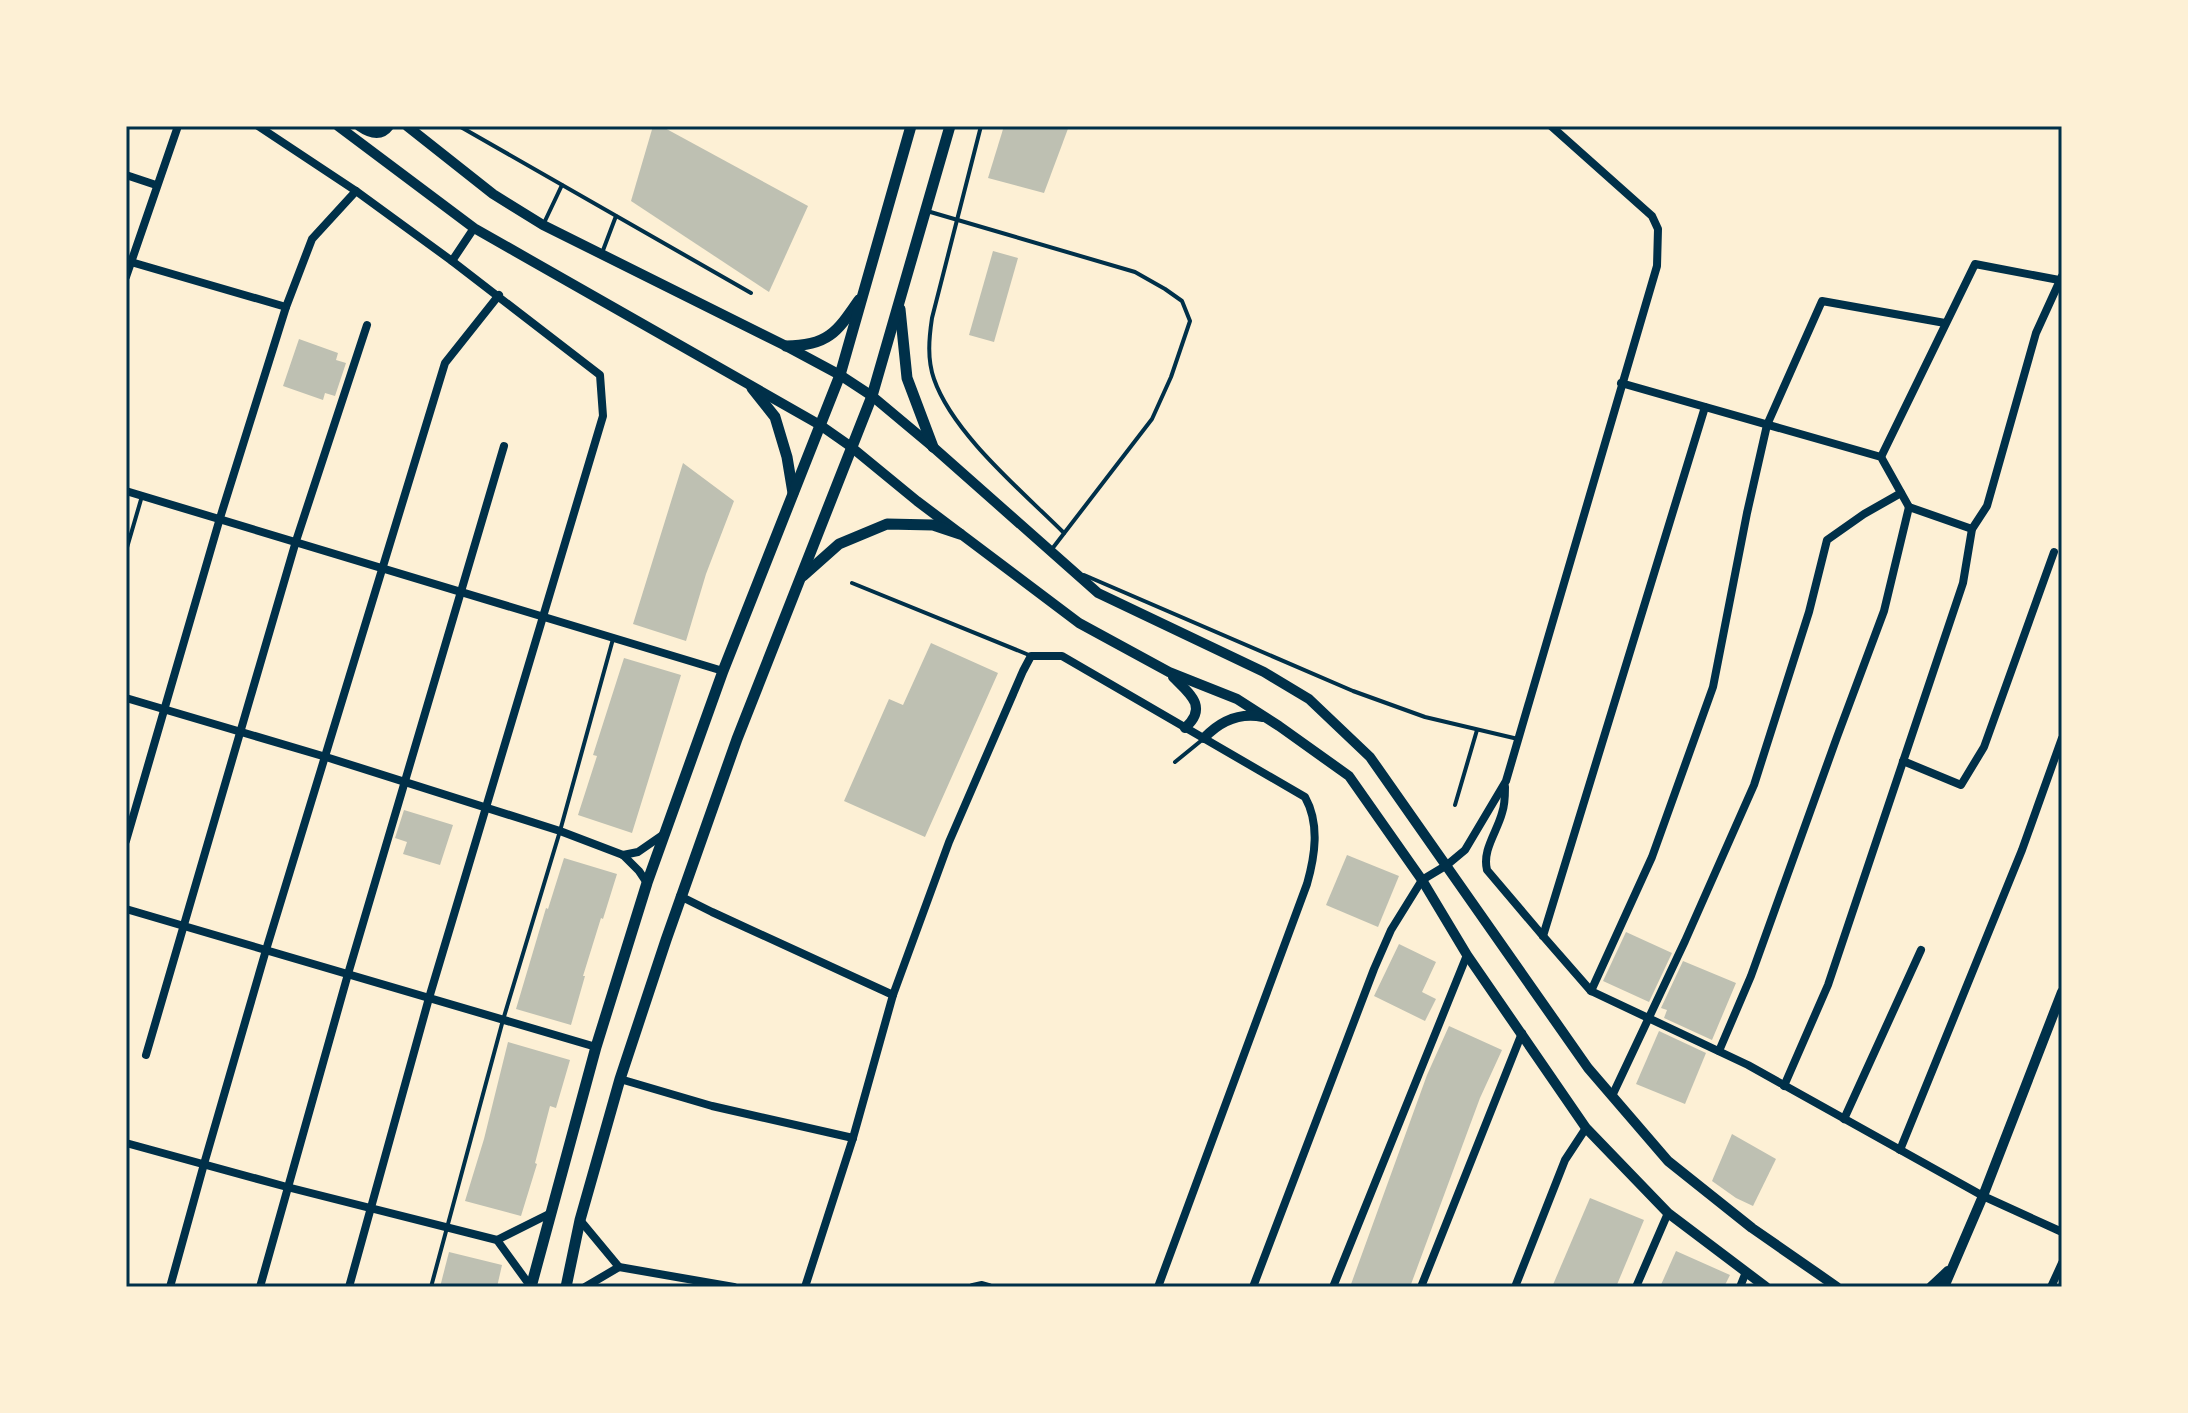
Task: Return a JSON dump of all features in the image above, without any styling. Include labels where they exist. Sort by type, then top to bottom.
[{"type":"main road","points":[[566,1287],[580,1220],[620,1079],[680,896],[737,739],[872,396],[950,126]]},
{"type":"main road","points":[[531,1287],[596,1047],[647,883],[723,671],[840,375],[908,130]]},
{"type":"main road","points":[[786,346],[807,346],[837,331],[866,289]]},
{"type":"main road","points":[[899,301],[907,378],[933,447]]},
{"type":"main road","points":[[752,388],[775,417],[787,457],[793,493]]},
{"type":"main road","points":[[800,579],[839,544],[887,524],[933,525],[960,534]]},
{"type":"street","points":[[126,277],[131,262],[130,249],[178,126]]},
{"type":"street","points":[[258,126],[356,191],[499,295],[600,375],[603,416],[429,998],[349,1287]]},
{"type":"street","points":[[338,126],[474,228],[820,425],[1079,623],[1169,672],[1237,699],[1349,776],[1422,880],[1467,955],[1586,1128],[1668,1213],[1766,1287]]},
{"type":"street","points":[[359,126],[370,133],[379,133],[389,126]]},
{"type":"street","points":[[407,126],[493,194],[543,225],[786,346],[872,396],[1098,593],[1264,672],[1309,699],[1370,757],[1588,1068],[1668,1161],[1752,1228],[1837,1287]]},
{"type":"street","points":[[1555,128],[1652,216],[1658,229],[1657,266],[1506,781],[1503,812],[1485,862],[1487,870],[1591,991],[1719,1051],[1983,1196],[2062,1232]]},
{"type":"street","points":[[126,175],[156,185]]},
{"type":"street","points":[[126,841],[220,518],[286,307],[312,239],[356,191]]},
{"type":"street","points":[[452,261],[474,228]]},
{"type":"street","points":[[131,262],[286,307]]},
{"type":"street","points":[[1784,1086],[1828,985],[1963,583],[1972,529],[1987,506],[2036,333],[2061,278],[1975,264],[1881,457]]},
{"type":"street","points":[[170,1287],[266,950],[445,363],[499,295]]},
{"type":"street","points":[[1591,991],[1652,857],[1713,687],[1767,425],[1822,301],[1945,323]]},
{"type":"street","points":[[146,1055],[296,541],[367,325]]},
{"type":"street","points":[[1621,383],[1881,457],[1909,507],[1972,529]]},
{"type":"street","points":[[1543,936],[1705,407]]},
{"type":"street","points":[[260,1287],[348,974],[504,446]]},
{"type":"street","points":[[126,491],[723,671]]},
{"type":"street","points":[[1612,1096],[1754,785],[1809,612],[1827,540],[1901,493]]},
{"type":"street","points":[[1719,1051],[1751,976],[1884,611],[1909,507]]},
{"type":"street","points":[[1903,761],[1961,785],[1984,747],[2054,552]]},
{"type":"street","points":[[805,1287],[853,1138],[893,995],[949,842],[1031,656],[1045,654],[1062,656],[1305,797],[1312,810],[1315,856],[1307,884],[1158,1287]]},
{"type":"street","points":[[1169,672],[1196,703],[1194,717],[1185,728]]},
{"type":"street","points":[[126,698],[560,831],[623,855],[647,883]]},
{"type":"street","points":[[1204,738],[1226,720],[1253,715],[1267,718]]},
{"type":"street","points":[[1900,1150],[2022,850],[2062,738]]},
{"type":"street","points":[[1253,1287],[1391,930],[1422,880],[1465,850],[1506,781]]},
{"type":"street","points":[[623,855],[638,852],[667,832]]},
{"type":"street","points":[[680,896],[893,995]]},
{"type":"street","points":[[126,909],[596,1047]]},
{"type":"street","points":[[1844,1119],[1921,950]]},
{"type":"street","points":[[1333,1287],[1467,955]]},
{"type":"street","points":[[1944,1287],[1983,1196],[2062,992]]},
{"type":"street","points":[[1421,1287],[1522,1033]]},
{"type":"street","points":[[620,1079],[712,1106],[853,1138]]},
{"type":"street","points":[[1515,1287],[1565,1160],[1586,1128]]},
{"type":"street","points":[[126,1143],[497,1240],[531,1287]]},
{"type":"street","points":[[497,1240],[551,1213]]},
{"type":"street","points":[[1636,1287],[1668,1213]]},
{"type":"street","points":[[580,1220],[619,1267]]},
{"type":"street","points":[[2051,1287],[2062,1263]]},
{"type":"street","points":[[585,1287],[619,1267],[734,1287]]},
{"type":"street","points":[[1931,1287],[1952,1267]]},
{"type":"street","points":[[1740,1287],[1746,1272]]},
{"type":"street","points":[[668,1287],[672,1276]]},
{"type":"street","points":[[973,1287],[989,1287]]},
{"type":"lane","points":[[459,126],[751,293]]},
{"type":"lane","points":[[981,126],[932,318],[928,343],[933,377],[948,409],[975,444],[1064,533]]},
{"type":"lane","points":[[543,225],[562,185]]},
{"type":"lane","points":[[925,211],[1135,272],[1182,301],[1190,321],[1171,377],[1152,419],[1051,551]]},
{"type":"lane","points":[[601,255],[616,216]]},
{"type":"lane","points":[[126,551],[142,495]]},
{"type":"lane","points":[[1073,571],[1353,691],[1425,717],[1518,739]]},
{"type":"lane","points":[[852,583],[1031,656]]},
{"type":"lane","points":[[431,1287],[503,1020],[560,831],[613,638]]},
{"type":"lane","points":[[1455,805],[1477,730]]},
{"type":"lane","points":[[1175,762],[1204,738]]},
{"type":"building","points":[[653,126],[661,126],[808,206],[769,292],[631,201]]},
{"type":"building","points":[[1004,126],[1069,126],[1044,193],[988,178]]},
{"type":"building","points":[[993,251],[1018,258],[994,342],[969,335]]},
{"type":"building","points":[[299,339],[338,353],[336,360],[346,363],[335,396],[325,393],[323,400],[283,386]]},
{"type":"building","points":[[683,463],[734,501],[706,574],[686,641],[633,624]]},
{"type":"building","points":[[931,643],[998,673],[925,837],[844,801],[889,699],[903,705]]},
{"type":"building","points":[[624,658],[681,675],[632,833],[578,815],[597,756],[593,755]]},
{"type":"building","points":[[404,810],[453,825],[440,865],[403,854],[407,842],[395,838]]},
{"type":"building","points":[[1347,855],[1399,876],[1378,927],[1326,905]]},
{"type":"building","points":[[564,858],[617,874],[583,976],[571,1025],[516,1009]]},
{"type":"building","points":[[1626,932],[1672,953],[1649,1002],[1603,981]]},
{"type":"building","points":[[1399,944],[1436,962],[1422,992],[1436,999],[1425,1021],[1374,996]]},
{"type":"building","points":[[1683,961],[1736,983],[1712,1040],[1664,1018],[1667,1010],[1661,1008]]},
{"type":"building","points":[[1449,1026],[1502,1050],[1480,1098],[1410,1287],[1350,1287],[1427,1075]]},
{"type":"building","points":[[1659,1031],[1706,1053],[1685,1104],[1636,1084]]},
{"type":"building","points":[[508,1042],[570,1060],[556,1108],[550,1106],[521,1216],[465,1201]]},
{"type":"building","points":[[1732,1134],[1776,1159],[1753,1206],[1712,1181]]},
{"type":"building","points":[[1590,1198],[1644,1220],[1616,1287],[1552,1287]]},
{"type":"building","points":[[1676,1251],[1730,1275],[1724,1287],[1660,1287]]},
{"type":"building","points":[[449,1252],[502,1265],[497,1287],[440,1287]]}]
